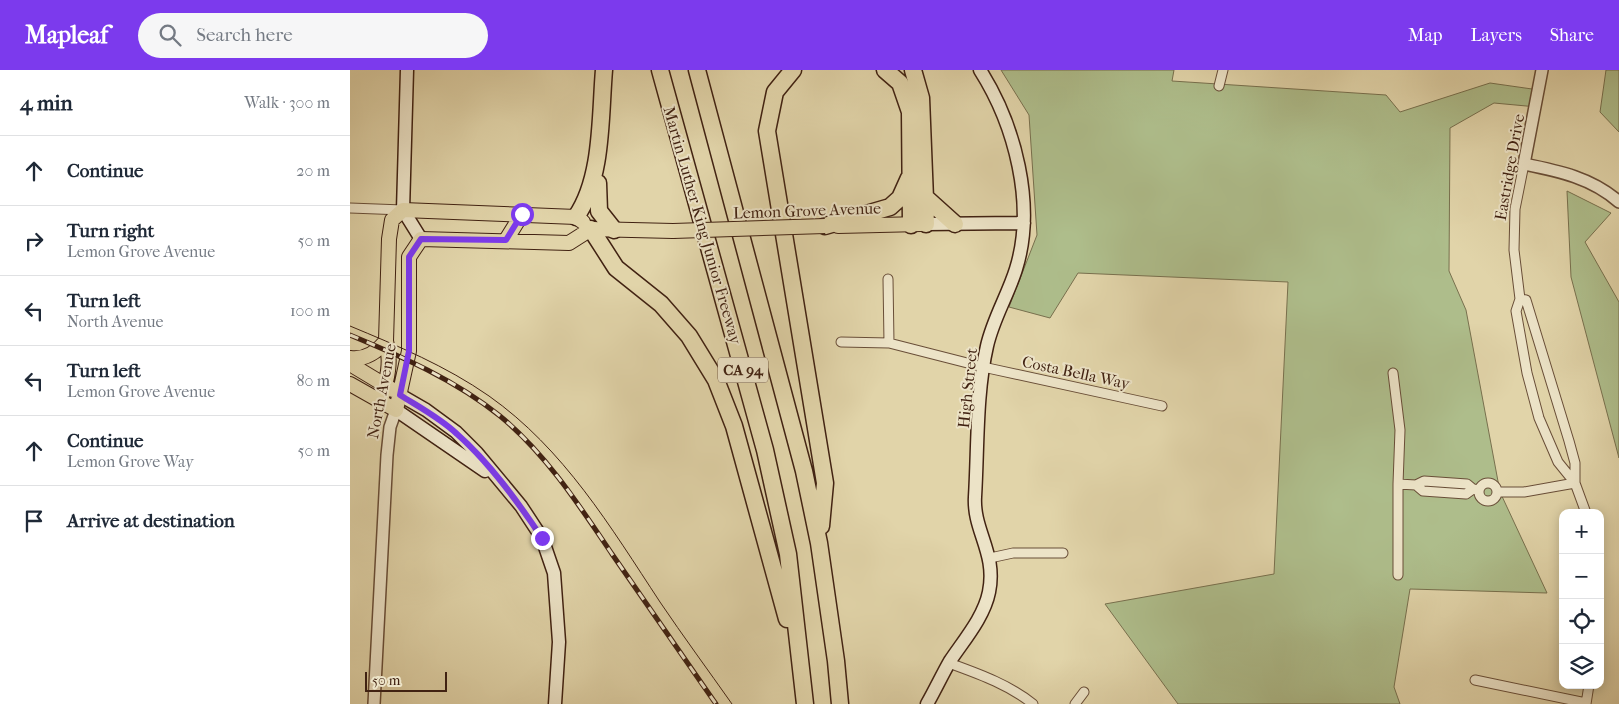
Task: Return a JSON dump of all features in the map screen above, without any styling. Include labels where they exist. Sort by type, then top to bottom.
[{"type":"highway","points":[[576,216],[587,202],[595,168],[604,70]]},
{"type":"highway","name":"Martin Luther King Junior Freeway","points":[[660,70],[766,450],[788,554],[805,704]]},
{"type":"highway","name":"Martin Luther King Junior Freeway","points":[[697,70],[804,471],[819,543],[836,661],[840,704]]},
{"type":"highway","points":[[793,70],[775,92],[768,132],[825,483],[819,543]]},
{"type":"highway","points":[[886,70],[900,83],[910,112],[910,176],[919,224]]},
{"type":"highway","points":[[913,70],[921,98],[925,197],[919,224]]},
{"type":"highway","points":[[595,168],[598,178],[599,211],[614,230]]},
{"type":"highway","points":[[825,226],[890,207],[900,198],[910,176]]},
{"type":"highway","points":[[925,197],[955,224]]},
{"type":"highway","points":[[591,229],[616,268],[661,304],[689,336],[716,380],[734,426],[802,675]]},
{"type":"main road","points":[[404,210],[576,216],[591,229],[569,243],[421,239],[404,210],[407,70]]},
{"type":"main road","name":"High Street","points":[[927,704],[949,663],[982,613],[989,594],[990,558],[974,506],[983,367],[996,316],[1016,269],[1024,223],[1021,188],[1009,131],[998,103],[980,70]]},
{"type":"main road","name":"North Avenue","points":[[381,400],[389,374],[389,353],[386,341],[389,238],[392,220],[404,210]]},
{"type":"main road","points":[[506,240],[522,214]]},
{"type":"main road","name":"Lemon Grove Avenue","points":[[591,229],[673,231],[825,226],[1024,223]]},
{"type":"main road","name":"North Avenue","points":[[396,410],[409,351],[409,257],[421,239]]},
{"type":"main road","points":[[350,358],[361,360],[380,348],[386,341]]},
{"type":"main road","points":[[350,364],[426,410],[456,432],[476,452],[521,506],[542,538],[554,573],[559,642],[555,704]]},
{"type":"main road","points":[[350,384],[381,400],[497,479]]},
{"type":"street","points":[[1219,86],[1223,70]]},
{"type":"street","name":"Eastridge Drive","points":[[1542,70],[1515,215],[1514,250],[1520,299],[1516,312],[1527,373],[1539,418],[1558,462],[1575,483]]},
{"type":"street","points":[[1524,164],[1574,175],[1596,186],[1619,202]]},
{"type":"street","points":[[350,208],[404,210]]},
{"type":"street","points":[[888,279],[889,343]]},
{"type":"street","name":"Eastridge Drive","points":[[1520,299],[1526,300],[1557,396],[1574,463],[1575,483],[1585,509]]},
{"type":"street","name":"Costa Bella Way","points":[[841,342],[889,343],[983,367],[1162,406]]},
{"type":"street","points":[[1392,373],[1400,430],[1398,575]]},
{"type":"street","name":"North Avenue","points":[[374,704],[387,455],[390,427],[396,410]]},
{"type":"street","points":[[1398,484],[1416,485],[1424,481],[1467,484],[1476,490],[1482,499],[1488,500],[1493,499],[1497,492],[1524,492],[1575,483]]},
{"type":"street","points":[[990,558],[1013,553],[1063,553]]},
{"type":"street","points":[[949,663],[998,682],[1020,693],[1033,704]]},
{"type":"street","points":[[1475,680],[1586,703],[1588,689]]},
{"type":"street","points":[[1075,704],[1084,692]]},
{"type":"green space","points":[[1001,70],[1174,70],[1172,81],[1386,95],[1400,112],[1490,83],[1539,90],[1537,107],[1494,103],[1450,128],[1449,271],[1466,310],[1500,492],[1547,593],[1410,589],[1394,687],[1400,704],[1178,704],[1105,604],[1274,574],[1288,282],[1078,273],[1050,318],[1009,307],[1037,235],[1029,115]]},
{"type":"green space","points":[[1606,70],[1619,70],[1619,132],[1600,112]]},
{"type":"green space","points":[[1567,191],[1611,213],[1585,242],[1619,302],[1619,458],[1571,277]]},
{"type":"tram line","points":[[350,326],[421,357],[473,385],[516,417],[540,440],[563,464],[604,517],[669,615],[732,704]]},
{"type":"railway","points":[[350,335],[447,380],[483,403],[517,431],[561,481],[716,704]]},
{"type":"route","points":[[522,214],[506,240],[432,237],[421,239],[409,257],[409,351],[400,395],[426,410],[456,432],[476,452],[521,506],[542,538]]}]
